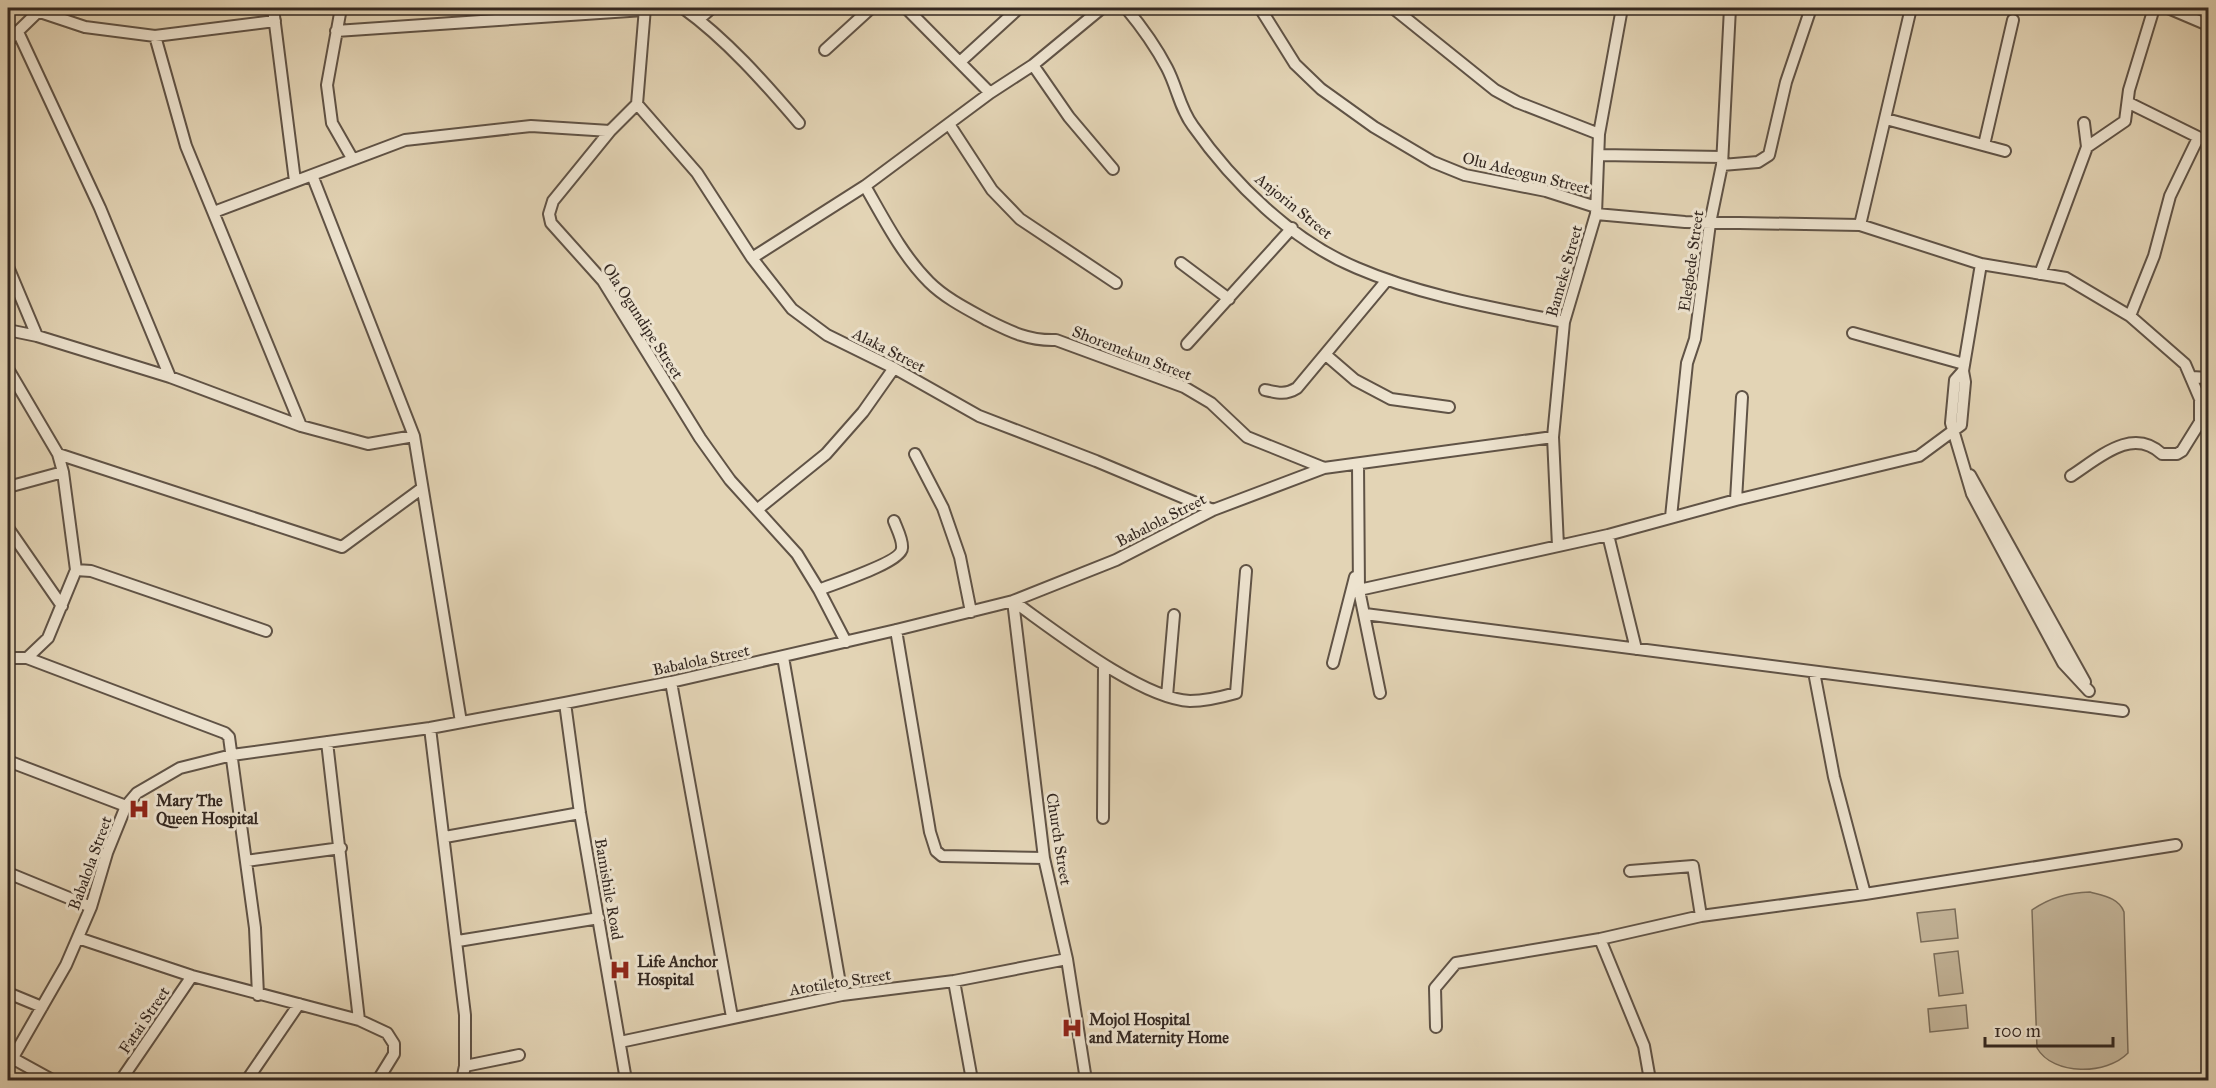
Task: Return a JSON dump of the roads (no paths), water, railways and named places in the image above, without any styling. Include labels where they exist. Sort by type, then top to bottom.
[{"type":"street","points":[[22,8],[27,21]]},
{"type":"street","points":[[273,8],[295,181]]},
{"type":"street","points":[[341,8],[327,85],[332,123],[352,158]]},
{"type":"street","points":[[682,8],[699,20],[770,88],[799,123]]},
{"type":"street","points":[[699,20],[712,8]]},
{"type":"street","points":[[825,50],[871,8]]},
{"type":"street","points":[[906,8],[961,61],[990,93]]},
{"type":"street","points":[[961,61],[1019,8]]},
{"type":"street","points":[[752,258],[865,186],[990,93],[1033,65],[1102,8]]},
{"type":"street","name":"Anjorin Street","points":[[1126,8],[1167,66],[1185,115],[1217,159],[1292,228],[1355,267],[1387,280],[1476,304],[1564,322]]},
{"type":"street","name":"Olu Adeogun Street","points":[[1260,8],[1295,64],[1321,88],[1374,127],[1433,162],[1465,176],[1546,191],[1596,210],[1710,223],[1860,225],[1981,264],[2066,278],[2130,316],[2185,364],[2192,377]]},
{"type":"street","points":[[1393,8],[1495,90],[1517,102],[1599,134]]},
{"type":"street","name":"Bameke Street","points":[[1558,546],[1553,437],[1564,322],[1596,210],[1600,155],[1599,134],[1622,8]]},
{"type":"street","name":"Elegbede Street","points":[[1671,517],[1687,363],[1695,339],[1710,223],[1722,161],[1731,8]]},
{"type":"street","points":[[1600,155],[1758,162],[1769,155],[1786,82],[1811,8]]},
{"type":"street","points":[[1860,225],[1911,8]]},
{"type":"street","points":[[2086,147],[2125,121],[2129,90],[2154,8]]},
{"type":"street","points":[[2168,8],[2208,25]]},
{"type":"street","points":[[8,41],[39,9],[85,27],[155,36],[275,21]]},
{"type":"street","points":[[336,31],[644,9],[637,104]]},
{"type":"street","points":[[1984,145],[2013,20]]},
{"type":"street","points":[[18,32],[100,208],[170,377]]},
{"type":"street","points":[[155,36],[186,146],[301,426]]},
{"type":"street","points":[[1033,65],[1069,117],[1113,169]]},
{"type":"street","points":[[2129,103],[2203,140],[2170,196],[2154,256],[2130,316]]},
{"type":"street","name":"Ola Ogundipe Street","points":[[637,104],[610,132],[553,201],[549,214],[551,223],[603,281],[700,438],[729,480],[797,554],[846,642]]},
{"type":"street","name":"Alaka Street","points":[[637,104],[697,173],[752,258],[792,309],[827,335],[894,368],[979,416],[1214,510]]},
{"type":"street","points":[[1886,119],[2005,151]]},
{"type":"street","points":[[2040,274],[2086,147],[2084,123]]},
{"type":"street","points":[[949,124],[992,190],[1020,219],[1116,283]]},
{"type":"street","points":[[214,212],[352,158],[405,140],[531,126],[610,132]]},
{"type":"street","points":[[312,175],[414,436],[461,722]]},
{"type":"street","name":"Shoremekun Street","points":[[865,186],[900,246],[929,283],[957,303],[1020,337],[1038,341],[1056,340],[1165,378],[1211,403],[1246,438],[1324,468]]},
{"type":"street","points":[[1187,344],[1292,228]]},
{"type":"street","points":[[1181,263],[1229,299]]},
{"type":"street","points":[[1359,590],[1608,535],[1736,500],[1923,455],[1961,425],[1965,382],[1963,367],[1981,264]]},
{"type":"street","points":[[8,267],[37,336]]},
{"type":"street","points":[[1265,390],[1290,393],[1297,388],[1387,280]]},
{"type":"street","points":[[8,330],[37,336],[170,377],[301,426],[368,444],[414,436]]},
{"type":"street","points":[[1853,333],[1963,367]]},
{"type":"street","points":[[1326,355],[1355,380],[1390,399],[1449,407]]},
{"type":"street","points":[[758,509],[826,454],[863,412],[894,368]]},
{"type":"street","points":[[8,369],[57,454],[63,472],[76,570],[48,638],[27,658]]},
{"type":"street","points":[[2071,476],[2126,442],[2153,445],[2164,454],[2177,454],[2182,451],[2200,422],[2200,399],[2192,377],[2208,378]]},
{"type":"street","points":[[1736,500],[1742,398]]},
{"type":"street","points":[[1954,430],[1971,494],[2063,663],[2089,691],[2064,639],[1965,468]]},
{"type":"street","name":"Babalola Street","points":[[10,1062],[78,938],[126,806],[137,793],[180,768],[232,755],[430,728],[565,703],[783,657],[971,612],[1013,601],[1116,560],[1214,510],[1324,468],[1553,437]]},
{"type":"street","points":[[57,454],[345,548],[421,489]]},
{"type":"street","points":[[915,454],[943,507],[960,557],[971,612]]},
{"type":"street","points":[[1358,464],[1357,568],[1359,590],[1380,693]]},
{"type":"street","points":[[8,488],[63,472]]},
{"type":"street","points":[[819,590],[900,555],[903,549],[894,521]]},
{"type":"street","points":[[8,528],[62,606]]},
{"type":"street","points":[[1608,535],[1636,649]]},
{"type":"street","points":[[1333,663],[1357,568]]},
{"type":"street","points":[[76,570],[91,571],[266,631]]},
{"type":"street","points":[[1013,601],[1104,665],[1167,696],[1190,700],[1236,693],[1246,571]]},
{"type":"street","name":"Church Street","points":[[1013,601],[1044,858],[1067,959],[1086,1080]]},
{"type":"street","points":[[1365,614],[2123,711]]},
{"type":"street","points":[[1167,696],[1174,615]]},
{"type":"street","points":[[896,630],[930,832],[936,851],[942,856],[1044,858]]},
{"type":"street","points":[[8,657],[27,658],[225,733],[231,742],[255,928],[258,995]]},
{"type":"street","points":[[783,657],[842,994]]},
{"type":"street","points":[[1103,818],[1104,665]]},
{"type":"street","points":[[1814,672],[1834,777],[1865,894]]},
{"type":"street","points":[[671,682],[732,1017]]},
{"type":"street","name":"Bamishile Road","points":[[565,703],[580,813],[626,1080]]},
{"type":"street","points":[[430,728],[458,941],[465,1015],[465,1066],[462,1080]]},
{"type":"street","points":[[327,742],[359,1020]]},
{"type":"street","points":[[8,761],[126,806]]},
{"type":"street","points":[[445,837],[580,813]]},
{"type":"street","points":[[1436,1027],[1435,988],[1456,963],[1600,939],[1701,916],[1865,894],[2176,845]]},
{"type":"street","points":[[246,861],[341,848]]},
{"type":"street","points":[[1630,872],[1693,866],[1701,916]]},
{"type":"street","points":[[8,873],[90,907]]},
{"type":"street","points":[[458,941],[599,918]]},
{"type":"street","points":[[78,938],[192,976],[359,1020],[387,1033],[394,1044],[394,1054],[378,1080]]},
{"type":"street","points":[[1600,939],[1644,1046],[1650,1080]]},
{"type":"street","name":"Atotileto Street","points":[[620,1042],[842,994],[954,981],[1067,959]]},
{"type":"street","name":"Fatai Street","points":[[121,1080],[192,976]]},
{"type":"street","points":[[954,981],[972,1080]]},
{"type":"street","points":[[8,993],[42,1007]]},
{"type":"street","points":[[247,1080],[298,1004]]},
{"type":"street","points":[[465,1066],[519,1054]]},
{"type":"street","points":[[10,1062],[52,1080]]},
{"type":"place","name":"Mary The Queen Hospital","points":[[139,809]]},
{"type":"place","name":"Life Anchor Hospital","points":[[620,970]]},
{"type":"place","name":"Mojol Hospital and Maternity Home","points":[[1072,1028]]}]
